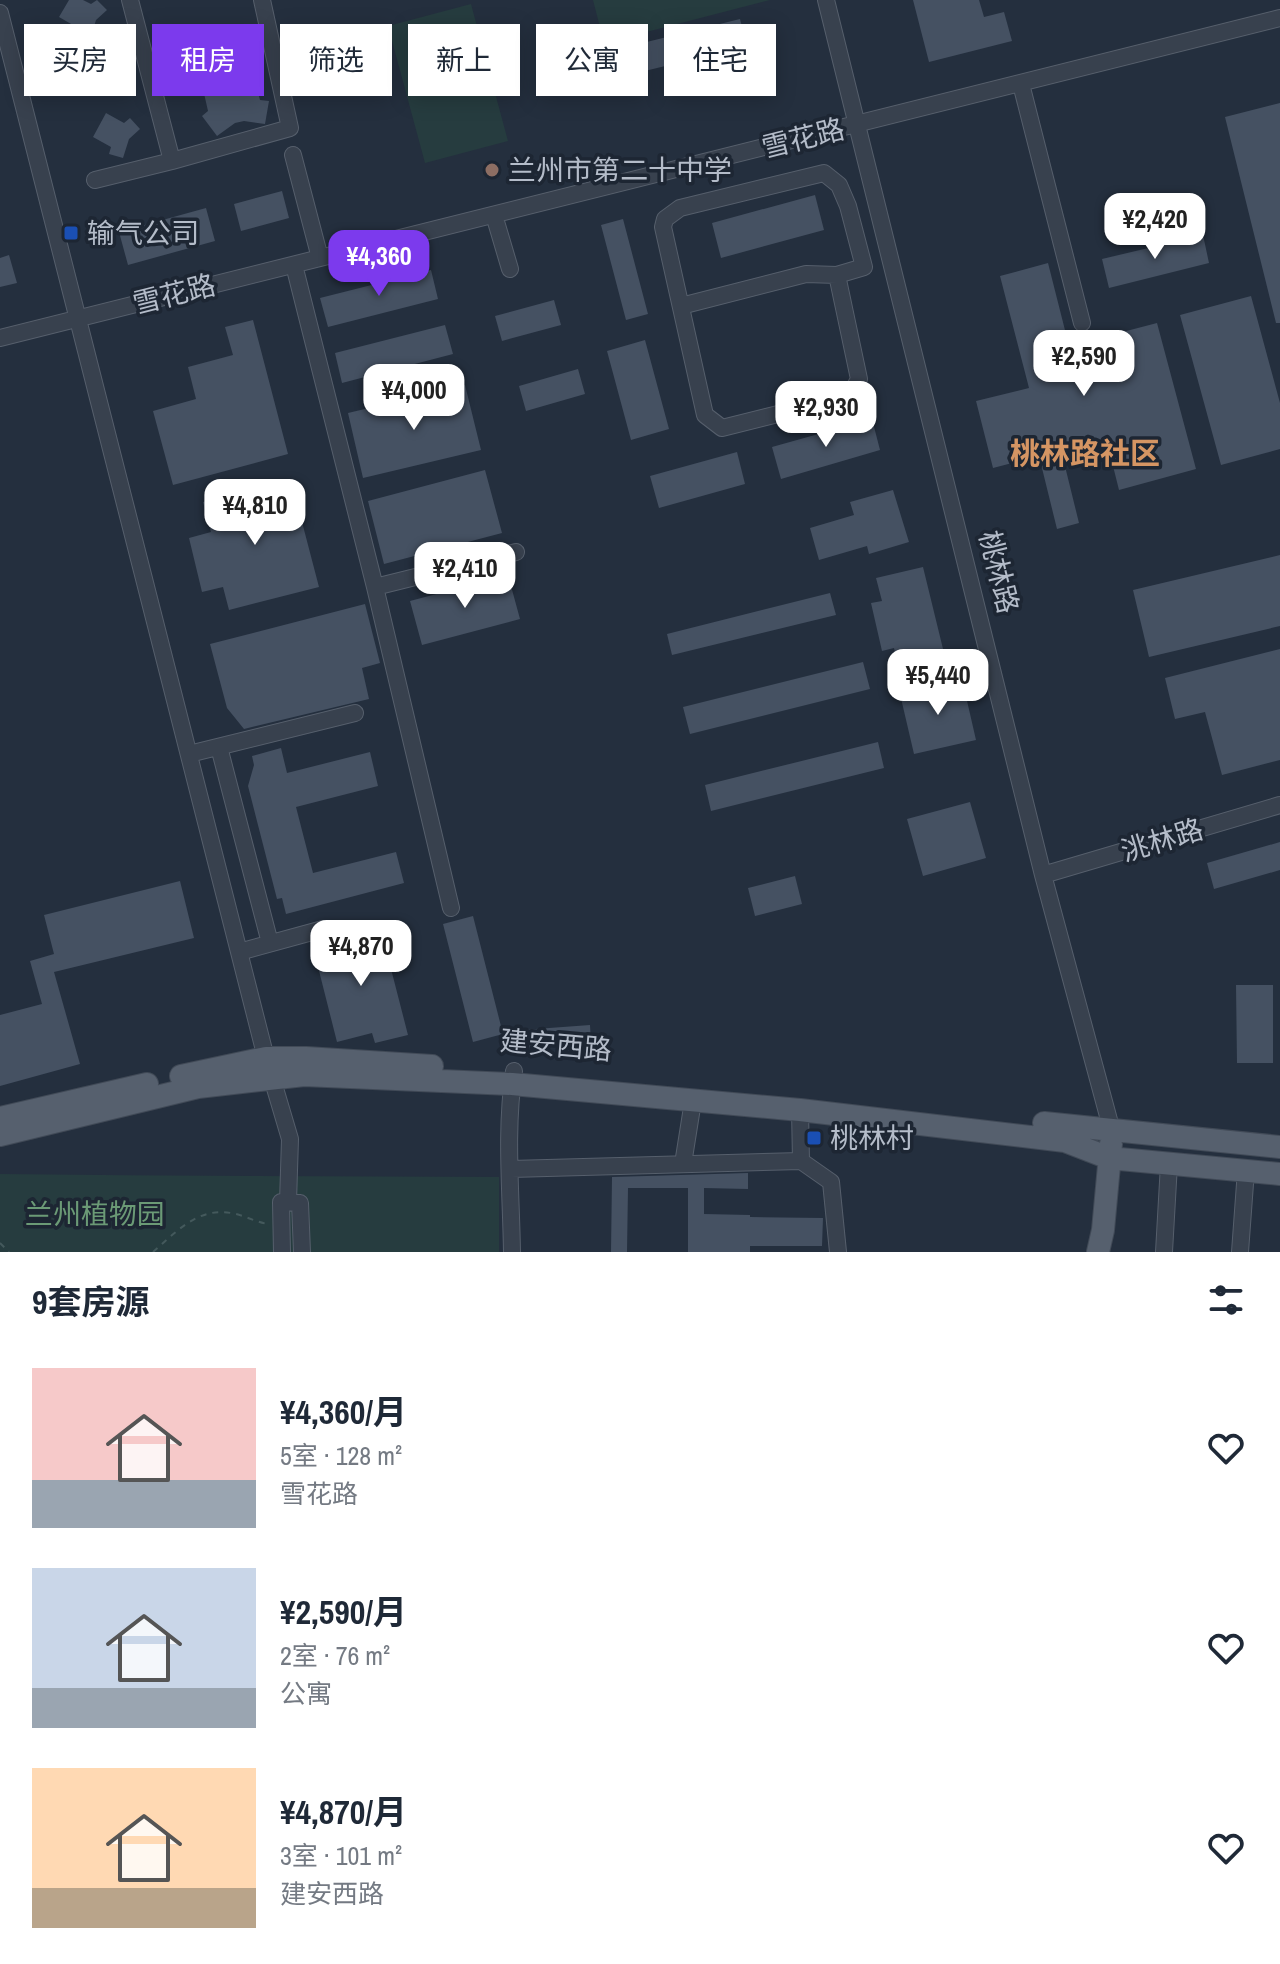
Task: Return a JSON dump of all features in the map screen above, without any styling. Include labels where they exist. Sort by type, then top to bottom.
[{"type":"main road","name":"建安西路","points":[[0,1118],[269,1068],[304,1075],[513,1078],[824,1098],[1280,1147]]},
{"type":"main road","name":"建安西路","points":[[0,1135],[269,1068]]},
{"type":"main road","name":"建安西路","points":[[513,1078],[693,1101],[800,1110],[1065,1141],[1109,1158],[1280,1174]]},
{"type":"main road","name":"桃林路","points":[[1109,1158],[1112,1131]]},
{"type":"main road","points":[[1085,1252],[1109,1158]]},
{"type":"main road","points":[[1098,1252],[1103,1230],[1109,1158]]},
{"type":"street","points":[[130,0],[172,161]]},
{"type":"street","points":[[95,180],[290,128],[262,0]]},
{"type":"street","name":"桃林路","points":[[826,0],[1043,875],[1112,1131]]},
{"type":"street","points":[[0,13],[239,952],[290,1139],[288,1202]]},
{"type":"street","name":"雪花路","points":[[0,338],[1280,18]]},
{"type":"street","points":[[1021,84],[1082,323]]},
{"type":"street","points":[[293,155],[320,258]]},
{"type":"street","points":[[837,275],[859,379],[850,396],[722,428],[705,415],[663,227],[665,219],[680,208],[824,173],[839,185],[848,206],[864,267]]},
{"type":"street","points":[[494,215],[510,269]]},
{"type":"street","points":[[681,306],[806,274],[837,275],[891,260]]},
{"type":"street","points":[[294,265],[451,908]]},
{"type":"street","points":[[727,301],[781,288],[784,280]]},
{"type":"street","points":[[375,587],[516,552]]},
{"type":"street","points":[[189,754],[355,713]]},
{"type":"street","points":[[219,747],[270,943]]},
{"type":"street","name":"洮林路","points":[[1043,875],[1280,805]]},
{"type":"street","points":[[239,952],[323,929]]},
{"type":"street","points":[[512,1252],[508,1143],[513,1078]]},
{"type":"street","points":[[683,1164],[693,1101]]},
{"type":"street","points":[[800,1110],[801,1161]]},
{"type":"street","points":[[511,1169],[801,1161],[831,1182],[838,1252]]},
{"type":"street","points":[[1164,1252],[1169,1164]]},
{"type":"street","points":[[1240,1252],[1246,1170]]},
{"type":"street","points":[[282,1252],[281,1202],[300,1203],[302,1252]]},
{"type":"path","points":[[153,1252],[199,1216],[216,1211],[283,1226]]},
{"type":"path","points":[[0,1243],[9,1252]]},
{"type":"green space","points":[[593,0],[770,0],[677,24],[664,24],[664,27],[648,32],[648,24],[599,24]]},
{"type":"green space","points":[[471,4],[476,24],[408,24],[408,96],[496,96],[508,141],[425,163],[392,41],[392,25]]},
{"type":"green space","name":"兰州植物园","points":[[0,1174],[499,1177],[499,1252],[0,1252]]},
{"type":"building","points":[[69,0],[83,0],[91,4],[97,0],[107,10],[95,24],[71,24],[59,17]]},
{"type":"building","points":[[913,0],[979,0],[984,17],[1004,12],[1012,41],[929,62]]},
{"type":"building","points":[[740,19],[741,24],[720,24]]},
{"type":"building","points":[[664,38],[664,66],[648,70],[648,42]]},
{"type":"building","points":[[205,96],[259,96],[260,100],[269,101],[265,124],[235,123],[217,136],[202,116],[208,111]]},
{"type":"building","points":[[1280,103],[1280,323],[1276,323],[1225,117]]},
{"type":"building","points":[[106,113],[124,123],[130,118],[140,129],[129,139],[123,158],[109,154],[111,147],[93,137]]},
{"type":"building","points":[[282,191],[289,218],[241,231],[234,204]]},
{"type":"building","points":[[815,195],[824,230],[721,258],[712,223]]},
{"type":"building","points":[[206,208],[215,241],[128,265],[119,232]]},
{"type":"building","points":[[623,219],[648,314],[626,320],[601,225]]},
{"type":"building","points":[[1203,235],[1209,263],[1109,288],[1102,259]]},
{"type":"building","points":[[9,255],[17,283],[0,287],[0,258]]},
{"type":"building","points":[[1048,263],[1069,346],[1157,323],[1196,469],[1119,490],[1106,438],[1061,450],[1079,523],[1057,529],[1039,456],[993,468],[976,401],[1029,388],[1000,276]]},
{"type":"building","points":[[431,270],[438,299],[328,327],[320,298]]},
{"type":"building","points":[[1251,296],[1280,403],[1280,449],[1221,465],[1180,315]]},
{"type":"building","points":[[554,300],[561,325],[502,341],[495,316]]},
{"type":"building","points":[[253,320],[288,454],[173,485],[153,411],[196,399],[188,367],[233,355],[225,327]]},
{"type":"building","points":[[445,325],[453,354],[342,383],[335,353]]},
{"type":"building","points":[[645,340],[669,429],[631,440],[607,351]]},
{"type":"building","points":[[578,369],[585,394],[526,411],[519,386]]},
{"type":"building","points":[[465,385],[481,450],[363,478],[348,413]]},
{"type":"building","points":[[872,419],[880,450],[781,479],[772,447]]},
{"type":"building","points":[[737,452],[745,484],[659,508],[650,476]]},
{"type":"building","points":[[485,470],[502,533],[384,564],[368,501]]},
{"type":"building","points":[[291,480],[319,587],[229,610],[223,587],[202,592],[189,538],[211,532],[203,502]]},
{"type":"building","points":[[893,490],[909,542],[869,554],[867,546],[819,560],[810,528],[854,515],[850,502]]},
{"type":"building","points":[[1280,555],[1280,626],[1149,657],[1133,590]]},
{"type":"building","points":[[923,567],[944,653],[898,665],[894,648],[882,651],[871,603],[882,601],[876,578]]},
{"type":"building","points":[[508,575],[520,619],[422,645],[410,601]]},
{"type":"building","points":[[830,593],[836,615],[672,655],[667,634]]},
{"type":"building","points":[[365,604],[380,663],[362,668],[369,699],[244,729],[227,708],[210,644]]},
{"type":"building","points":[[1280,649],[1280,760],[1222,775],[1205,712],[1175,719],[1165,678]]},
{"type":"building","points":[[863,662],[870,689],[690,734],[683,707]]},
{"type":"building","points":[[962,679],[976,740],[914,754],[900,694]]},
{"type":"building","points":[[878,742],[884,768],[711,811],[705,785]]},
{"type":"building","points":[[281,748],[287,773],[370,752],[378,786],[296,807],[313,873],[396,852],[404,883],[286,914],[282,898],[277,899],[248,786],[254,765],[252,756]]},
{"type":"building","points":[[970,802],[986,858],[923,876],[907,819]]},
{"type":"building","points":[[1280,842],[1280,870],[1214,889],[1207,863]]},
{"type":"building","points":[[795,876],[802,904],[755,916],[748,888]]},
{"type":"building","points":[[180,881],[194,938],[54,972],[80,1064],[0,1086],[0,1015],[42,1004],[30,961],[54,954],[44,915]]},
{"type":"building","points":[[473,916],[503,1034],[473,1042],[443,924]]},
{"type":"building","points":[[381,930],[408,1035],[375,1043],[372,1033],[337,1042],[313,947]]},
{"type":"building","points":[[1236,985],[1273,985],[1273,1063],[1237,1063]]},
{"type":"building","points":[[590,1025],[591,1043],[523,1048],[522,1030]]},
{"type":"building","points":[[748,1173],[748,1189],[704,1188],[704,1214],[823,1218],[822,1246],[750,1246],[750,1252],[688,1252],[688,1188],[628,1188],[627,1252],[611,1252],[612,1177]]},
{"type":"place","name":"兰州市第二十中学","points":[[492,170]]},
{"type":"place","name":"输气公司","points":[[71,233]]},
{"type":"place","name":"桃林村","points":[[814,1138]]},
{"type":"district","name":"桃林路社区","points":[[1085,454]]}]
